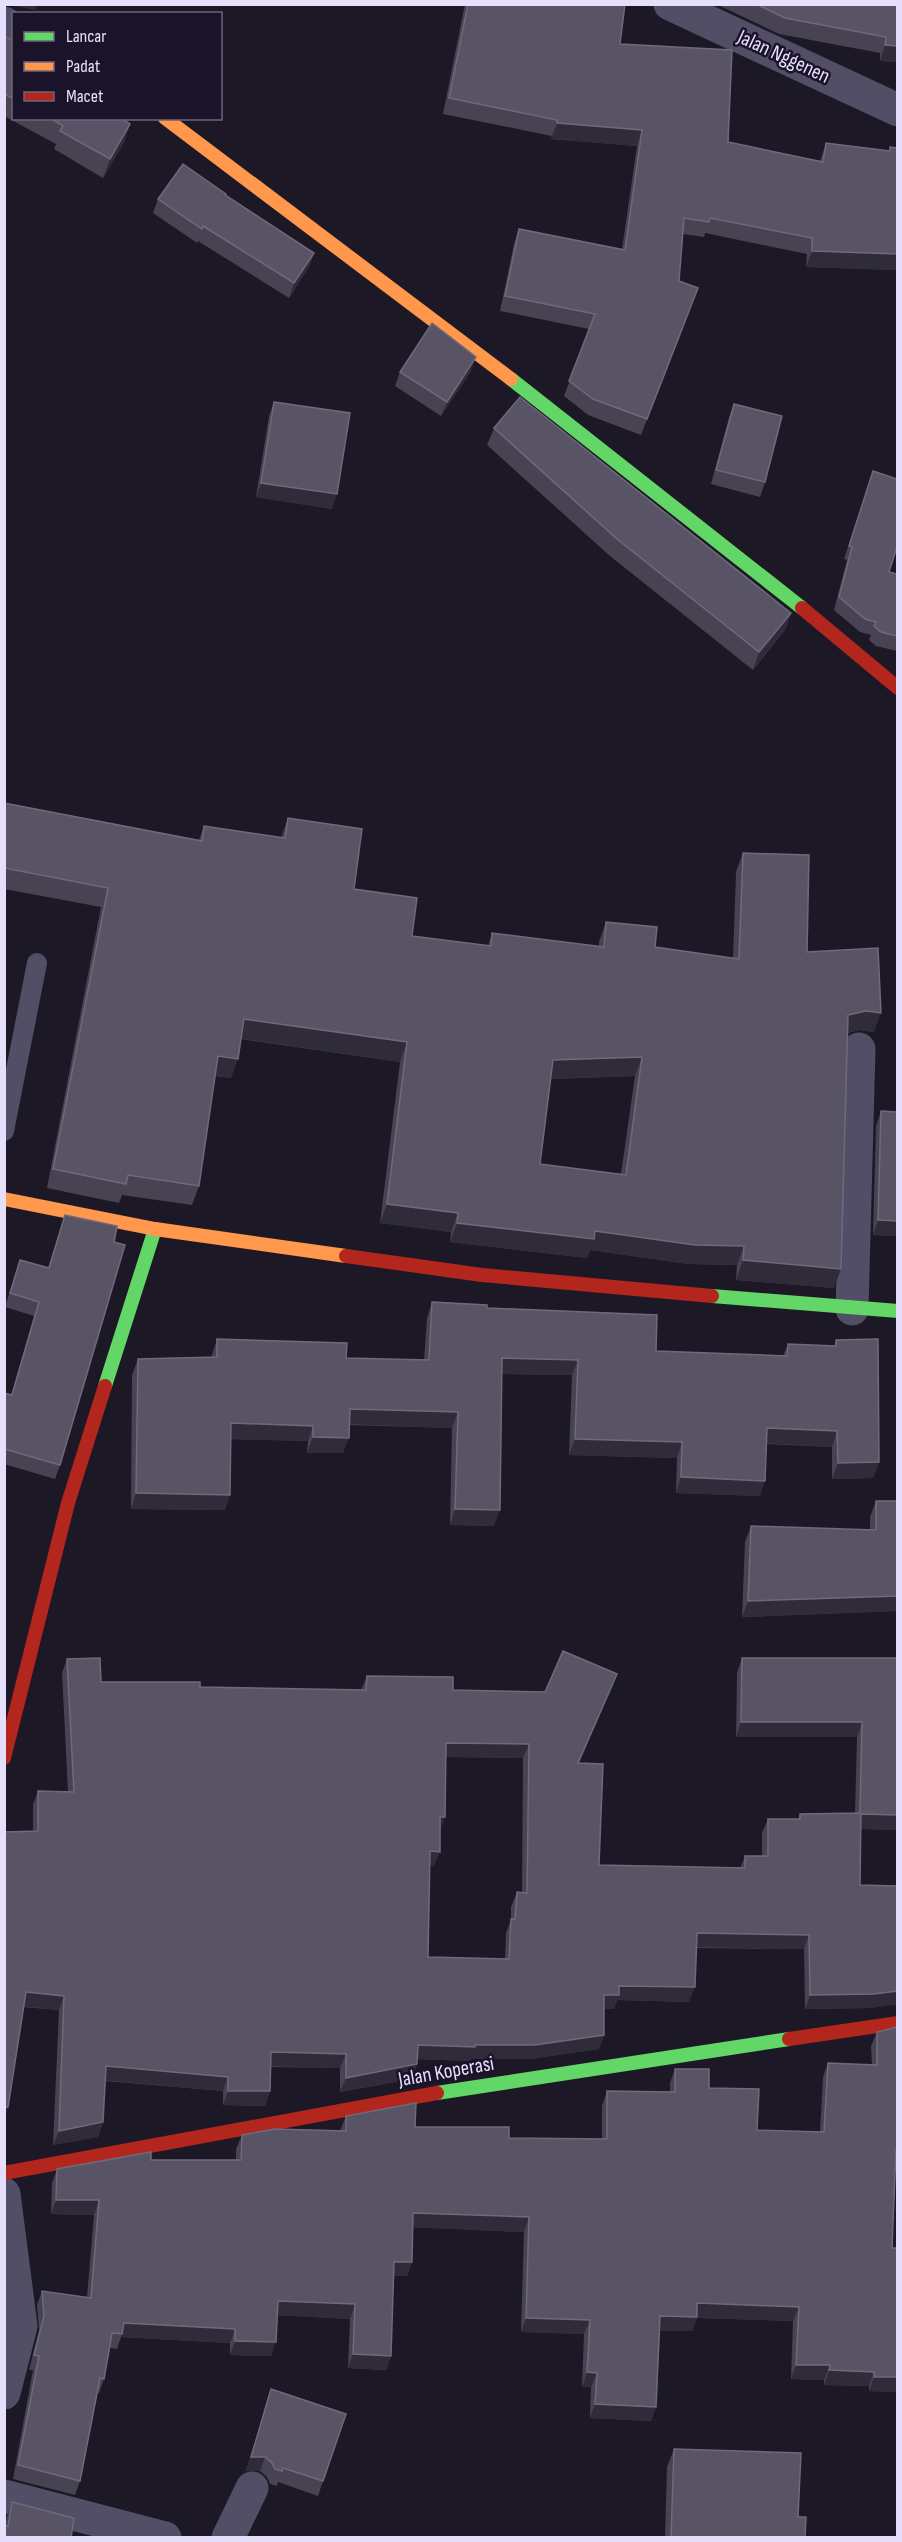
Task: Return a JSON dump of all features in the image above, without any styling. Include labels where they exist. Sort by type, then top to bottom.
[{"type":"street","name":"Jalan Nggenen","points":[[670,4],[897,110]]},
{"type":"street","points":[[168,120],[395,289],[734,551],[897,688]]},
{"type":"street","points":[[852,1309],[859,1049]]},
{"type":"street","points":[[4,1199],[154,1229],[482,1275],[852,1309],[897,1311]]},
{"type":"street","points":[[4,1758],[68,1503],[154,1229]]},
{"type":"street","name":"Jalan Koperasi","points":[[4,2173],[465,2088],[897,2023]]},
{"type":"street","points":[[4,2194],[21,2326],[4,2393]]},
{"type":"street","points":[[228,2538],[252,2488]]},
{"type":"street","points":[[4,2496],[165,2538]]},
{"type":"lane","points":[[4,1131],[37,963]]},
{"type":"building","points":[[468,4],[625,4],[620,44],[732,50],[728,142],[823,162],[826,143],[890,151],[890,147],[897,148],[897,254],[812,251],[812,238],[710,218],[709,222],[684,218],[679,281],[698,288],[647,419],[593,399],[569,381],[595,314],[505,296],[519,229],[625,250],[642,130],[557,123],[557,120],[449,98]]},
{"type":"building","points":[[756,4],[897,4],[897,46],[885,45],[886,37],[785,18]]},
{"type":"building","points":[[4,36],[12,40],[12,98],[4,94]]},
{"type":"building","points":[[53,120],[124,120],[130,124],[110,159],[60,131],[63,126]]},
{"type":"building","points":[[183,164],[225,195],[314,253],[294,283],[203,226],[202,229],[158,199]]},
{"type":"building","points":[[432,323],[476,357],[447,402],[400,372]]},
{"type":"building","points":[[520,397],[791,613],[759,652],[617,539],[494,428]]},
{"type":"building","points":[[274,402],[350,413],[337,494],[261,483]]},
{"type":"building","points":[[734,404],[782,416],[765,482],[716,470]]},
{"type":"building","points":[[873,471],[897,479],[897,547],[889,572],[897,574],[897,636],[881,632],[874,626],[876,622],[865,619],[839,597],[852,547],[849,546]]},
{"type":"building","points":[[4,803],[202,841],[204,826],[285,838],[288,818],[362,829],[354,889],[417,898],[412,936],[491,946],[492,933],[604,947],[606,922],[657,927],[655,947],[739,959],[743,853],[809,855],[807,952],[878,948],[881,1013],[866,1011],[848,1015],[841,1269],[743,1260],[744,1246],[695,1245],[595,1231],[594,1239],[457,1223],[458,1213],[387,1204],[407,1042],[244,1019],[238,1059],[218,1056],[199,1186],[128,1175],[126,1184],[53,1169],[108,888],[4,868]],"holes":[[[642,1057],[626,1175],[540,1164],[553,1060]]]},
{"type":"building","points":[[881,1111],[897,1112],[897,1221],[878,1220]]},
{"type":"building","points":[[65,1215],[117,1226],[114,1242],[125,1245],[60,1465],[4,1449],[4,1393],[12,1395],[39,1302],[10,1293],[20,1260],[49,1268]]},
{"type":"building","points":[[432,1302],[487,1305],[487,1308],[657,1315],[656,1351],[787,1356],[788,1344],[836,1346],[836,1340],[878,1339],[879,1462],[838,1463],[837,1431],[767,1428],[765,1481],[681,1477],[682,1442],[575,1439],[578,1360],[502,1358],[500,1510],[455,1509],[458,1412],[350,1409],[349,1438],[313,1437],[313,1426],[231,1423],[230,1495],[136,1493],[138,1359],[217,1357],[217,1339],[347,1343],[346,1358],[429,1360]]},
{"type":"building","points":[[876,1501],[897,1501],[897,1596],[748,1601],[751,1526],[876,1530]]},
{"type":"building","points":[[563,1651],[617,1674],[578,1763],[603,1764],[599,1865],[745,1868],[745,1856],[768,1856],[768,1819],[800,1819],[800,1814],[860,1813],[862,1722],[741,1722],[742,1658],[897,1658],[897,1815],[861,1814],[860,1885],[897,1886],[897,1991],[874,1994],[810,1995],[809,1935],[697,1933],[695,1987],[619,1986],[619,1995],[604,1995],[604,2035],[535,2045],[475,2045],[475,2047],[418,2045],[417,2064],[346,2078],[346,2054],[271,2052],[270,2091],[228,2091],[228,2077],[106,2066],[103,2122],[59,2131],[64,1996],[26,1992],[8,2107],[4,2107],[4,1832],[38,1831],[38,1791],[74,1792],[67,1659],[100,1658],[101,1682],[200,1682],[200,1687],[366,1690],[367,1676],[453,1677],[453,1690],[545,1692]],"holes":[[[446,1743],[529,1744],[527,1893],[517,1892],[515,1919],[511,1919],[509,1959],[428,1957],[430,1851],[440,1852],[440,1817],[445,1817]]]},
{"type":"building","points":[[897,2027],[897,2150],[892,2248],[897,2248],[897,2377],[874,2377],[874,2372],[829,2370],[830,2365],[796,2365],[799,2307],[697,2303],[697,2317],[660,2316],[656,2407],[595,2404],[597,2373],[587,2372],[590,2320],[526,2318],[529,2217],[413,2213],[412,2262],[394,2262],[391,2356],[353,2354],[355,2304],[278,2301],[276,2342],[235,2341],[235,2329],[124,2323],[122,2334],[112,2333],[104,2379],[100,2378],[80,2481],[18,2465],[39,2356],[34,2355],[44,2316],[42,2291],[91,2298],[99,2200],[56,2200],[57,2169],[151,2152],[151,2160],[241,2160],[242,2135],[275,2129],[346,2131],[346,2116],[416,2103],[415,2127],[509,2127],[509,2138],[607,2139],[607,2091],[675,2092],[675,2069],[709,2069],[709,2088],[759,2089],[757,2130],[824,2132],[828,2063],[877,2065],[877,2032]]},
{"type":"building","points":[[271,2389],[346,2414],[323,2481],[283,2468],[282,2471],[275,2469],[265,2457],[251,2457]]},
{"type":"building","points":[[674,2449],[801,2453],[798,2517],[806,2517],[805,2538],[671,2538]]},
{"type":"building","points":[[12,2502],[74,2518],[71,2538],[4,2538],[4,2525],[8,2526]]},
{"type":"traffic: fast","points":[[511,379],[802,608]]},
{"type":"traffic: fast","points":[[105,1386],[155,1229]]},
{"type":"traffic: fast","points":[[712,1296],[898,1311]]},
{"type":"traffic: fast","points":[[437,2093],[789,2039]]},
{"type":"traffic: slow","points":[[168,120],[511,379]]},
{"type":"traffic: slow","points":[[4,1199],[155,1229],[346,1256]]},
{"type":"traffic: jam","points":[[802,608],[898,688]]},
{"type":"traffic: jam","points":[[346,1256],[482,1275],[712,1296]]},
{"type":"traffic: jam","points":[[4,1758],[68,1503],[105,1386]]},
{"type":"traffic: jam","points":[[789,2039],[898,2023]]},
{"type":"traffic: jam","points":[[4,2173],[437,2093]]}]
